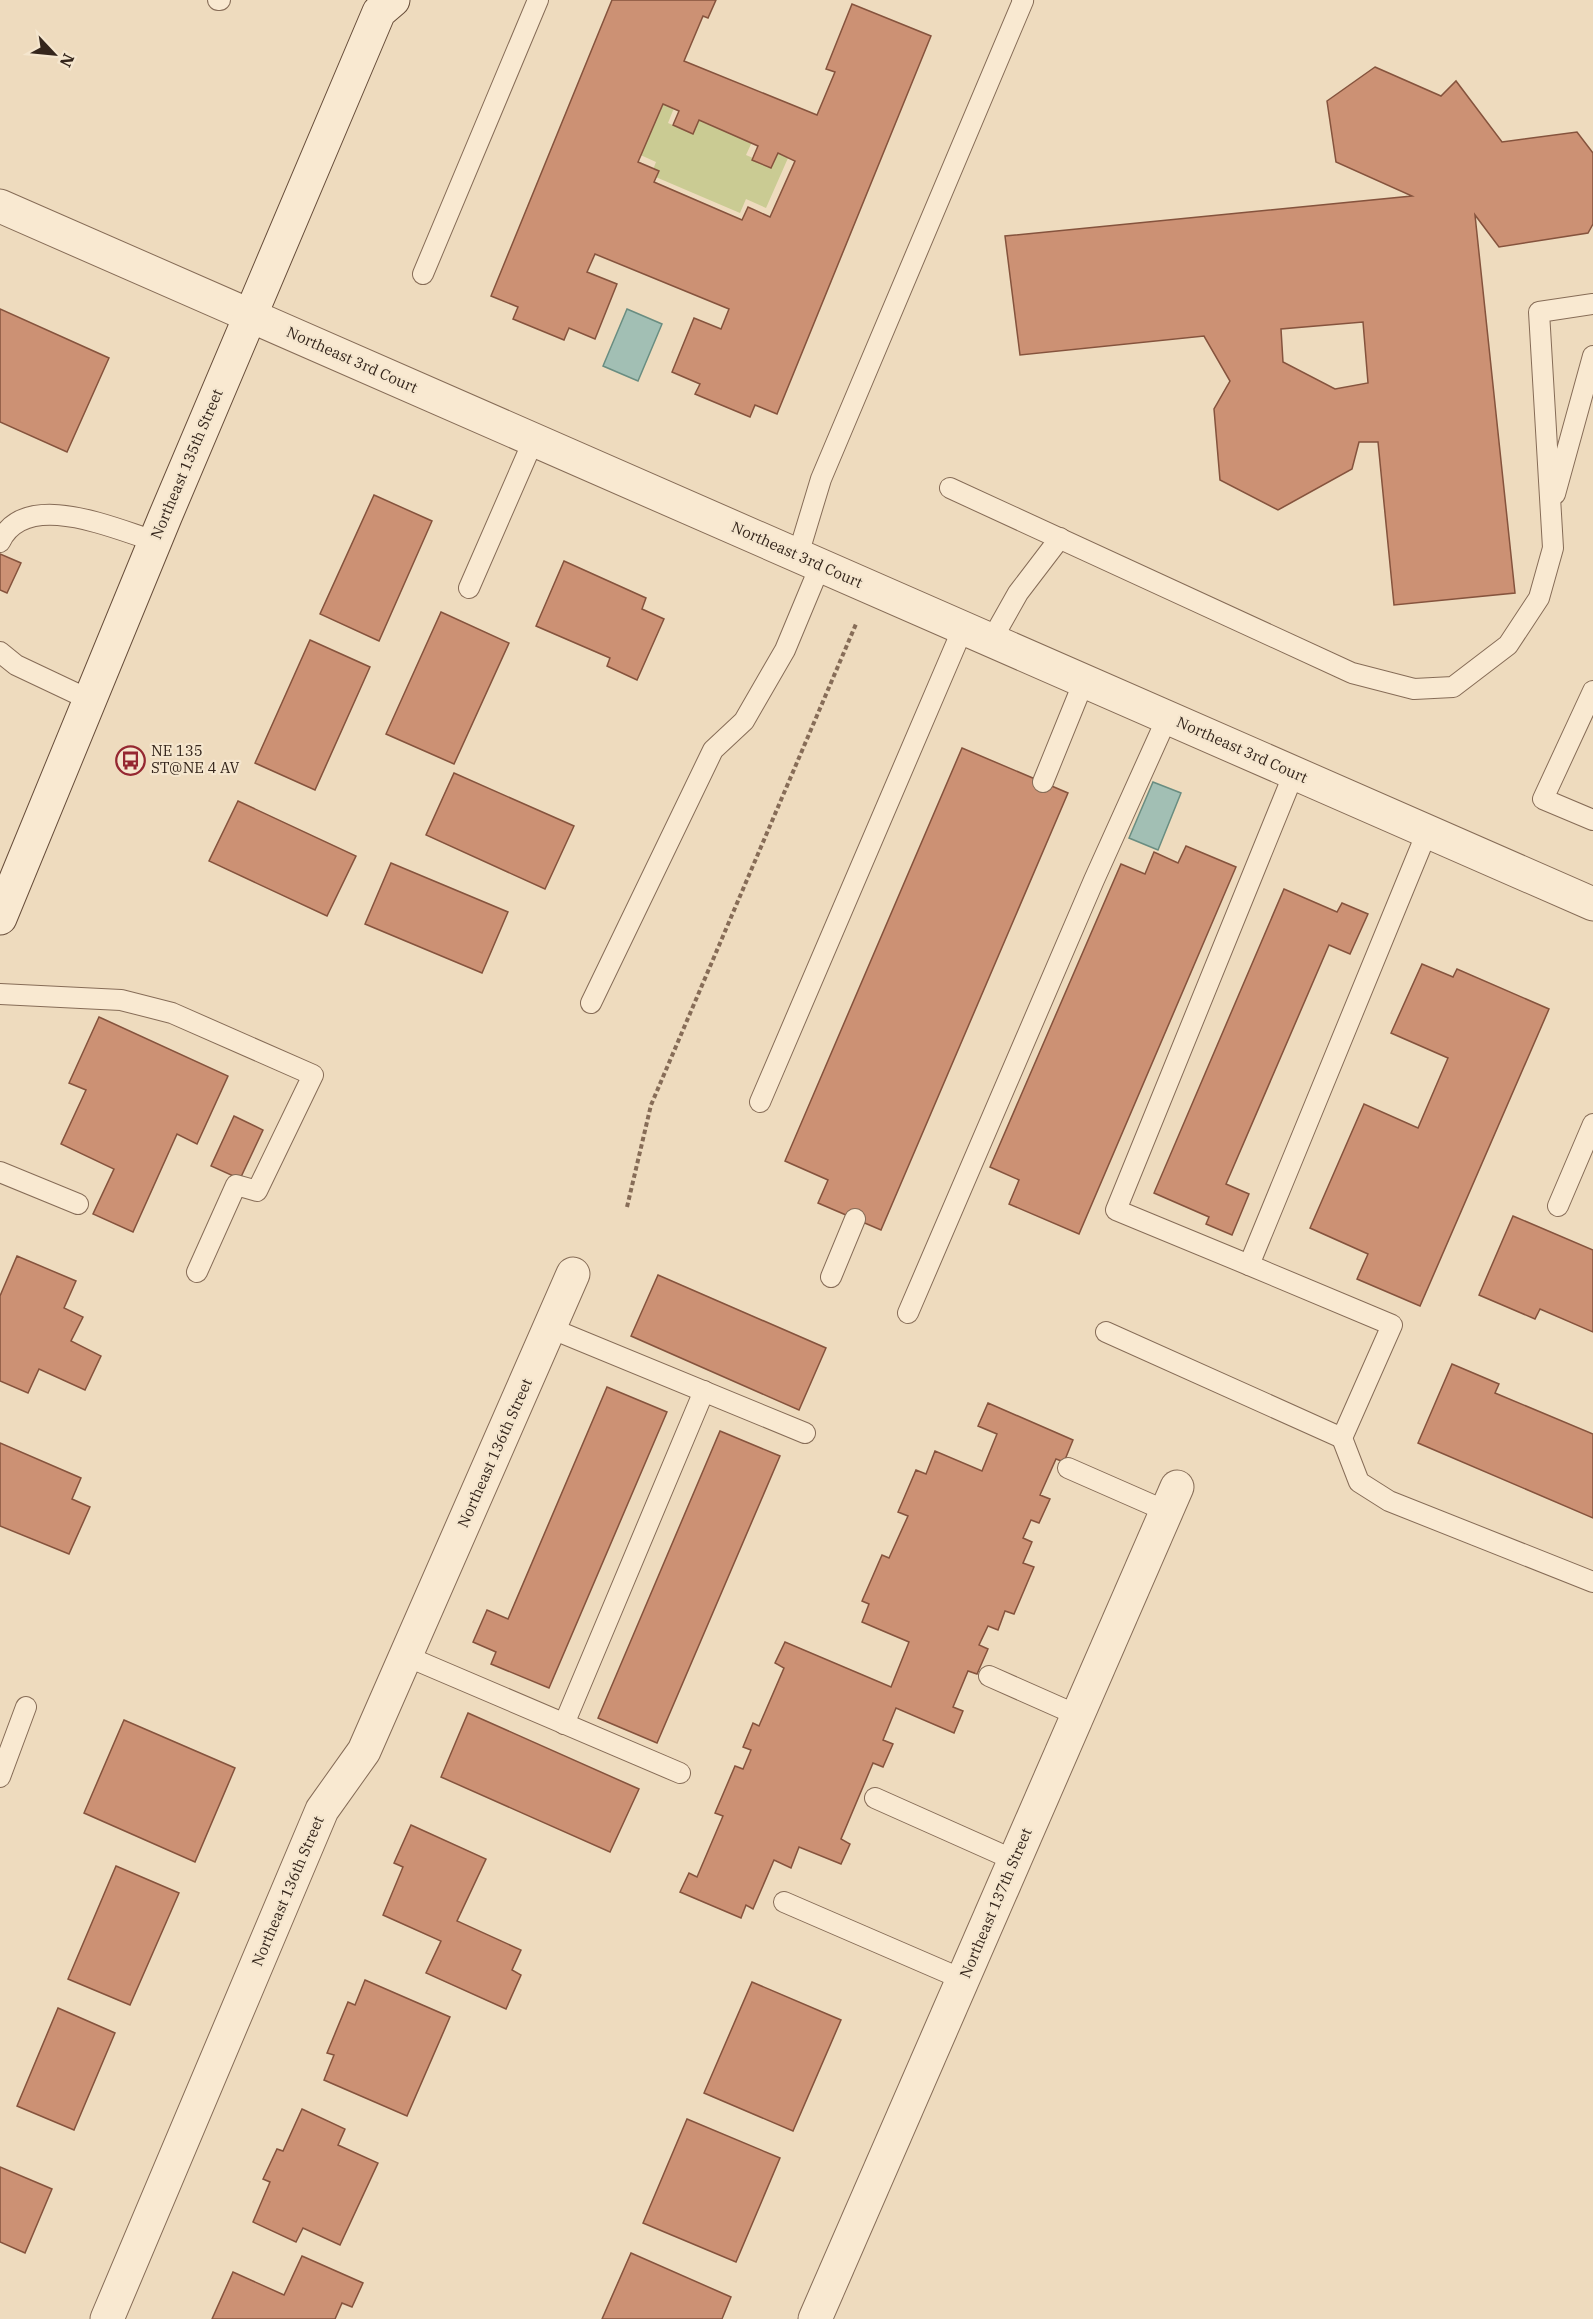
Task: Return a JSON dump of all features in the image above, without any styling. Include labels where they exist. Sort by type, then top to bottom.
[{"type":"street","name":"Northeast 135th Street","points":[[0,918],[155,541],[383,4]]},
{"type":"street","name":"Northeast 3rd Court","points":[[0,206],[1593,904]]},
{"type":"street","name":"Northeast 136th Street","points":[[107,2319],[322,1810],[364,1751],[573,1274]]},
{"type":"street","name":"Northeast 137th Street","points":[[815,2319],[1171,1499]]},
{"type":"lane","points":[[423,274],[538,0]]},
{"type":"lane","points":[[591,1003],[713,750],[744,720],[786,650],[809,561],[821,479],[1022,0]]},
{"type":"lane","points":[[950,488],[1352,673],[1414,689],[1453,687],[1508,645],[1539,598],[1553,548],[1539,312],[1593,304]]},
{"type":"lane","points":[[1550,511],[1593,356]]},
{"type":"lane","points":[[469,588],[534,440]]},
{"type":"lane","points":[[0,542],[5,531],[22,520],[42,514],[61,514],[155,541]]},
{"type":"lane","points":[[760,1102],[977,634],[1018,593],[1059,538]]},
{"type":"lane","points":[[0,652],[16,665],[90,700]]},
{"type":"lane","points":[[1043,782],[1084,681]]},
{"type":"lane","points":[[1593,691],[1543,799],[1593,820]]},
{"type":"lane","points":[[908,1313],[1094,880],[1167,718]]},
{"type":"lane","points":[[1294,773],[1116,1210],[1392,1325],[1342,1438]]},
{"type":"lane","points":[[1249,1265],[1427,832]]},
{"type":"lane","points":[[0,994],[121,1000],[172,1013],[313,1075],[257,1191],[236,1185],[197,1272]]},
{"type":"lane","points":[[1558,1206],[1593,1124]]},
{"type":"lane","points":[[0,1172],[78,1204]]},
{"type":"lane","points":[[831,1277],[855,1219]]},
{"type":"lane","points":[[550,1328],[805,1433]]},
{"type":"lane","points":[[1106,1332],[1342,1438],[1359,1482],[1389,1501],[1593,1582]]},
{"type":"lane","points":[[564,1724],[704,1391]]},
{"type":"lane","points":[[1068,1468],[1171,1499]]},
{"type":"lane","points":[[406,1656],[680,1773]]},
{"type":"lane","points":[[989,1676],[1077,1715]]},
{"type":"lane","points":[[0,1777],[26,1707]]},
{"type":"lane","points":[[874,1798],[1014,1860]]},
{"type":"lane","points":[[784,1902],[963,1980]]},
{"type":"path","points":[[627,1207],[651,1105],[856,623]]},
{"type":"green space","points":[[658,101],[674,108],[668,123],[690,132],[696,118],[752,142],[746,155],[767,164],[773,151],[788,158],[766,208],[746,199],[740,213],[651,175],[656,162],[636,153]]},
{"type":"shaded area","points":[[627,309],[662,324],[638,381],[603,366]]},
{"type":"shaded area","points":[[1153,782],[1181,793],[1158,850],[1129,838]]},
{"type":"building","points":[[612,0],[716,0],[708,18],[703,16],[684,61],[817,115],[835,72],[826,69],[852,4],[931,36],[777,414],[755,405],[750,417],[695,394],[700,384],[672,372],[694,318],[721,329],[729,309],[595,254],[587,272],[617,284],[595,339],[569,328],[564,340],[513,319],[518,307],[491,296]],"holes":[[[663,104],[679,111],[673,125],[693,134],[699,120],[758,146],[752,160],[771,168],[778,153],[795,161],[770,217],[748,207],[742,220],[654,182],[659,171],[638,162]]]},
{"type":"building","points":[[1375,67],[1441,96],[1456,81],[1502,142],[1577,132],[1593,153],[1593,224],[1588,233],[1499,247],[1475,215],[1515,593],[1394,605],[1378,442],[1359,442],[1352,469],[1278,510],[1220,480],[1214,409],[1230,381],[1204,336],[1020,355],[1005,236],[1412,196],[1336,162],[1327,101]],"holes":[[[1363,322],[1368,383],[1335,389],[1283,362],[1281,329]]]},
{"type":"building","points":[[0,309],[109,358],[67,452],[0,422]]},
{"type":"building","points":[[374,495],[432,521],[379,641],[320,614]]},
{"type":"building","points":[[0,554],[21,563],[7,593],[0,590]]},
{"type":"building","points":[[564,561],[646,598],[642,609],[664,619],[637,680],[607,666],[610,658],[536,626]]},
{"type":"building","points":[[441,612],[509,643],[454,764],[386,734]]},
{"type":"building","points":[[310,640],[370,667],[315,790],[255,763]]},
{"type":"building","points":[[962,748],[1068,793],[881,1230],[818,1203],[828,1180],[785,1161]]},
{"type":"building","points":[[454,773],[574,826],[545,889],[426,835]]},
{"type":"building","points":[[238,801],[356,856],[327,916],[209,861]]},
{"type":"building","points":[[1186,846],[1236,867],[1079,1234],[1009,1204],[1019,1180],[990,1167],[1121,864],[1145,874],[1154,852],[1178,863]]},
{"type":"building","points":[[391,863],[508,912],[482,973],[365,924]]},
{"type":"building","points":[[1284,889],[1337,912],[1342,903],[1368,914],[1350,954],[1329,945],[1226,1184],[1249,1194],[1232,1235],[1206,1224],[1209,1217],[1154,1193]]},
{"type":"building","points":[[1422,964],[1453,977],[1457,969],[1549,1009],[1420,1306],[1357,1279],[1368,1254],[1310,1228],[1364,1104],[1418,1128],[1448,1058],[1391,1033]]},
{"type":"building","points":[[99,1017],[228,1076],[197,1144],[177,1134],[133,1232],[93,1214],[114,1169],[61,1144],[86,1090],[69,1083]]},
{"type":"building","points":[[234,1116],[263,1130],[240,1179],[211,1166]]},
{"type":"building","points":[[1513,1216],[1593,1250],[1593,1332],[1540,1309],[1535,1319],[1479,1295]]},
{"type":"building","points":[[17,1256],[76,1281],[64,1308],[83,1317],[71,1341],[101,1356],[85,1390],[39,1369],[28,1393],[0,1381],[0,1296]]},
{"type":"building","points":[[658,1275],[826,1348],[799,1410],[631,1336]]},
{"type":"building","points":[[1452,1364],[1499,1384],[1495,1393],[1593,1434],[1593,1518],[1418,1443]]},
{"type":"building","points":[[607,1387],[667,1412],[549,1688],[491,1664],[496,1652],[473,1642],[487,1610],[508,1619]]},
{"type":"building","points":[[988,1403],[1073,1440],[1064,1462],[1056,1459],[1040,1495],[1050,1499],[1039,1523],[1031,1520],[1023,1538],[1032,1542],[1023,1563],[1034,1567],[1014,1614],[1005,1611],[998,1630],[988,1626],[979,1645],[988,1649],[977,1674],[968,1671],[953,1707],[963,1711],[954,1733],[896,1708],[883,1740],[893,1744],[883,1767],[873,1763],[841,1839],[850,1844],[841,1864],[799,1847],[791,1868],[774,1860],[753,1909],[746,1905],[741,1918],[680,1892],[689,1873],[697,1877],[723,1816],[715,1813],[735,1766],[743,1769],[751,1750],[743,1747],[753,1723],[759,1726],[784,1668],[775,1663],[785,1642],[891,1687],[909,1642],[862,1622],[869,1604],[862,1601],[882,1555],[889,1558],[908,1516],[898,1512],[916,1470],[926,1474],[935,1451],[982,1471],[997,1434],[978,1426]]},
{"type":"building","points":[[720,1431],[780,1456],[657,1743],[598,1718]]},
{"type":"building","points":[[0,1443],[81,1478],[72,1499],[90,1507],[69,1554],[0,1526]]},
{"type":"building","points":[[468,1713],[639,1789],[610,1852],[441,1777]]},
{"type":"building","points":[[124,1720],[235,1768],[195,1862],[84,1813]]},
{"type":"building","points":[[411,1825],[486,1859],[457,1921],[521,1950],[512,1970],[521,1975],[506,2009],[426,1973],[441,1941],[383,1915],[403,1867],[394,1863]]},
{"type":"building","points":[[116,1866],[179,1893],[130,2005],[68,1979]]},
{"type":"building","points":[[365,1980],[450,2017],[407,2116],[324,2080],[334,2055],[327,2053],[348,2002],[355,2005]]},
{"type":"building","points":[[752,1982],[841,2020],[793,2131],[704,2093]]},
{"type":"building","points":[[58,2008],[115,2033],[74,2130],[17,2106]]},
{"type":"building","points":[[302,2109],[345,2129],[338,2145],[378,2163],[340,2245],[303,2228],[296,2242],[253,2222],[270,2182],[263,2179],[277,2149],[283,2151]]},
{"type":"building","points":[[687,2119],[780,2158],[736,2262],[643,2223]]},
{"type":"building","points":[[0,2167],[52,2189],[25,2253],[0,2242]]},
{"type":"building","points":[[631,2253],[731,2297],[722,2319],[602,2319]]},
{"type":"building","points":[[302,2256],[363,2283],[352,2307],[342,2303],[335,2319],[212,2319],[233,2272],[284,2295]]},
{"type":"place","name":"NE 135 ST@NE 4 AV","points":[[130,760]]}]
